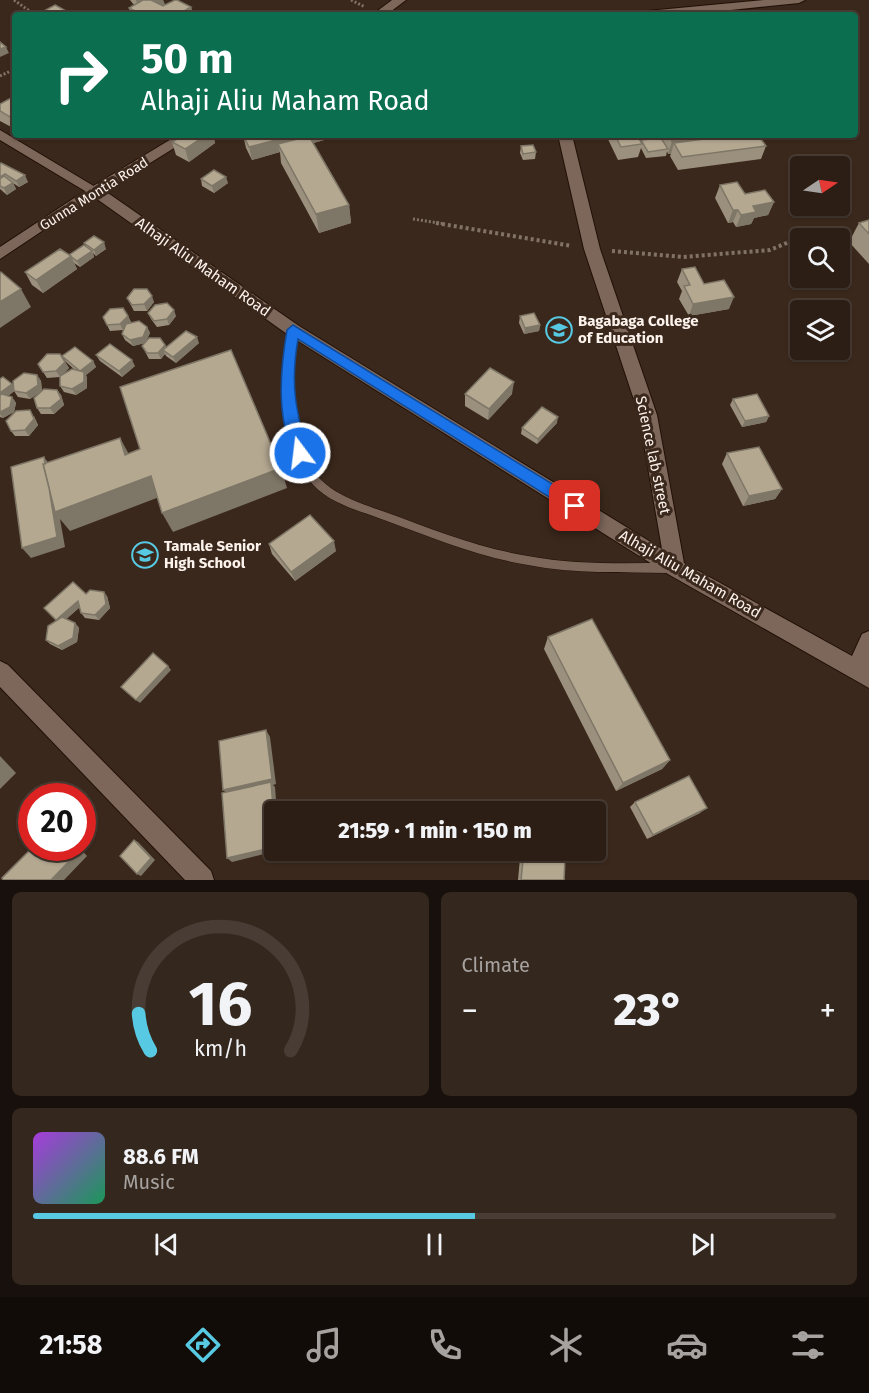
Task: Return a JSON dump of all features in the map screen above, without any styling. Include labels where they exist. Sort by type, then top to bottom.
[{"type":"street","points":[[382,12],[400,0]]},
{"type":"street","points":[[677,12],[799,0]]},
{"type":"street","name":"Alhaji Aliu Maham Road","points":[[0,134],[95,191],[293,330],[675,568],[863,673]]},
{"type":"street","name":"Gunna Montia Road","points":[[0,254],[95,191],[183,138]]},
{"type":"street","name":"Science lab street","points":[[566,138],[592,249],[648,415],[675,568]]},
{"type":"street","points":[[863,673],[869,640]]},
{"type":"street","points":[[0,672],[202,880]]},
{"type":"lane","points":[[293,330],[288,360],[287,401],[294,436],[312,479],[340,500],[445,539],[528,561],[572,567],[675,568]]},
{"type":"path","points":[[14,0],[31,12]]},
{"type":"building","points":[[143,0],[151,0],[163,6],[177,0],[191,7],[182,12],[137,12],[129,8]]},
{"type":"building","points":[[55,5],[66,11],[64,12],[42,12]]},
{"type":"building","points":[[12,98],[12,118],[0,111],[0,104]]},
{"type":"building","points":[[178,138],[202,138],[185,149],[172,142]]},
{"type":"building","points":[[244,138],[283,138],[249,147]]},
{"type":"building","points":[[310,138],[349,205],[316,214],[278,144]]},
{"type":"building","points":[[616,138],[639,138],[642,144],[621,147]]},
{"type":"building","points":[[661,138],[668,149],[648,152],[641,140]]},
{"type":"building","points":[[670,138],[694,138],[672,141]]},
{"type":"building","points":[[712,138],[760,138],[766,146],[682,157],[674,143]]},
{"type":"building","points":[[533,145],[536,152],[523,154],[521,146]]},
{"type":"building","points":[[1,163],[25,175],[16,181],[5,174],[0,177]]},
{"type":"building","points":[[214,170],[226,177],[212,186],[201,179]]},
{"type":"building","points":[[4,176],[13,183],[4,188],[0,186],[0,179]]},
{"type":"building","points":[[737,182],[745,194],[765,190],[774,202],[753,206],[756,212],[741,215],[738,210],[733,210],[720,185]]},
{"type":"building","points":[[869,220],[869,234],[859,223]]},
{"type":"building","points":[[94,236],[104,242],[94,250],[84,243]]},
{"type":"building","points":[[84,245],[92,251],[77,261],[69,255]]},
{"type":"building","points":[[60,249],[71,256],[36,280],[25,272]]},
{"type":"building","points":[[695,267],[704,284],[724,280],[734,297],[693,304],[684,286],[690,285],[682,269]]},
{"type":"building","points":[[0,273],[21,289],[0,302]]},
{"type":"building","points":[[134,289],[147,289],[152,296],[144,304],[132,305],[127,298]]},
{"type":"building","points":[[167,303],[174,310],[167,319],[154,321],[148,313],[155,305]]},
{"type":"building","points":[[123,308],[128,316],[120,324],[107,325],[103,317],[110,309]]},
{"type":"building","points":[[534,313],[540,325],[525,328],[520,316]]},
{"type":"building","points":[[139,321],[147,327],[143,337],[130,340],[122,334],[126,324]]},
{"type":"building","points":[[186,331],[197,337],[173,357],[163,350]]},
{"type":"building","points":[[149,338],[160,338],[165,345],[158,353],[147,353],[142,346]]},
{"type":"building","points":[[110,344],[132,360],[119,371],[96,355]]},
{"type":"building","points":[[75,347],[93,361],[80,371],[62,356]]},
{"type":"building","points":[[231,350],[281,468],[162,513],[151,476],[55,512],[43,464],[120,438],[125,455],[140,449],[120,387]]},
{"type":"building","points":[[47,354],[60,354],[65,362],[56,371],[43,372],[38,364]]},
{"type":"building","points":[[490,368],[514,382],[489,409],[465,394]]},
{"type":"building","points":[[72,369],[84,372],[84,382],[72,389],[60,386],[60,376]]},
{"type":"building","points":[[24,373],[37,375],[38,385],[26,393],[14,391],[13,381]]},
{"type":"building","points":[[3,377],[12,384],[0,393],[0,379]]},
{"type":"building","points":[[44,389],[57,390],[61,399],[50,408],[37,408],[34,398]]},
{"type":"building","points":[[757,394],[769,416],[745,421],[733,399]]},
{"type":"building","points":[[0,395],[12,397],[10,407],[0,412]]},
{"type":"building","points":[[542,407],[558,417],[538,439],[522,428]]},
{"type":"building","points":[[30,410],[34,419],[25,430],[11,431],[6,421],[16,411]]},
{"type":"building","points":[[759,447],[782,489],[749,496],[727,453]]},
{"type":"building","points":[[44,457],[45,464],[43,464],[57,537],[22,548],[11,467]]},
{"type":"building","points":[[310,515],[334,541],[291,572],[269,544]]},
{"type":"building","points":[[73,582],[86,594],[90,590],[104,592],[106,604],[95,615],[81,613],[78,601],[56,620],[44,608]]},
{"type":"building","points":[[62,617],[75,623],[73,638],[58,646],[46,640],[48,626]]},
{"type":"building","points":[[592,619],[670,760],[623,783],[548,637]]},
{"type":"building","points":[[153,653],[168,666],[136,700],[121,687]]},
{"type":"building","points":[[266,730],[272,779],[223,790],[219,741]]},
{"type":"building","points":[[689,776],[707,808],[653,835],[635,802]]},
{"type":"building","points":[[271,782],[272,801],[264,801],[264,849],[227,858],[222,793]]},
{"type":"building","points":[[134,840],[151,858],[137,874],[120,856]]},
{"type":"building","points":[[19,861],[69,861],[51,880],[3,880],[2,878]]},
{"type":"building","points":[[523,861],[565,861],[564,880],[521,880]]},
{"type":"place","name":"Bagabaga College of Education","points":[[559,330]]},
{"type":"place","name":"Tamale Senior High School","points":[[145,555]]},
{"type":"route","points":[[300,453],[287,401],[288,360],[293,330],[575,506]]}]
